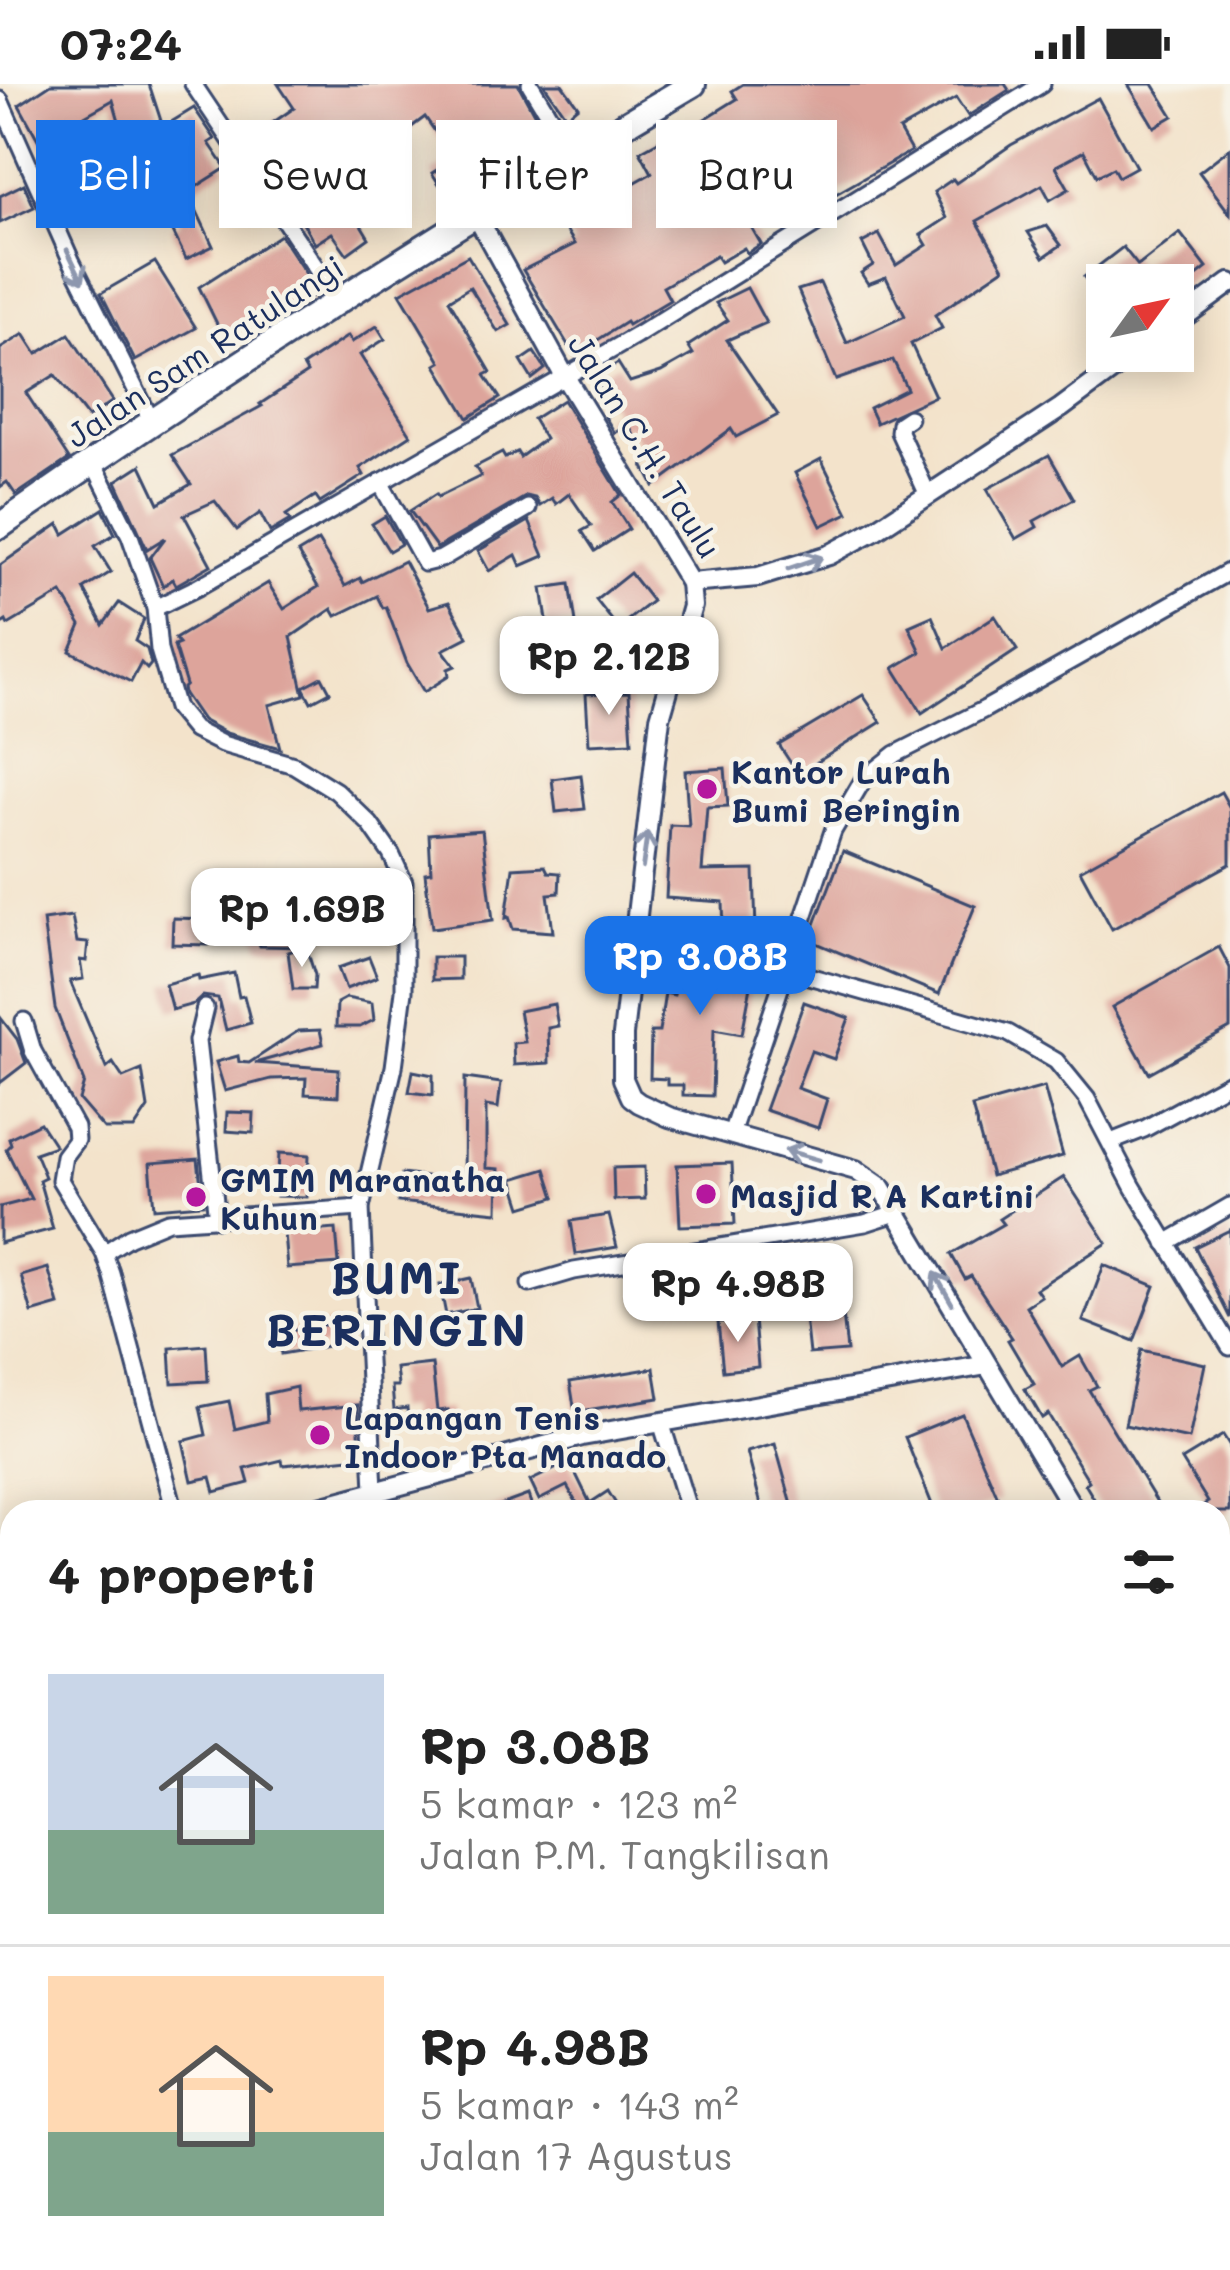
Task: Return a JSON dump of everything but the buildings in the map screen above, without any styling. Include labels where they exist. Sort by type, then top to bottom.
[{"type":"main road","name":"Jalan Sam Ratulangi","points":[[632,120],[693,84]]},
{"type":"main road","name":"Jalan Sam Ratulangi","points":[[0,526],[452,228]]},
{"type":"street","points":[[193,84],[339,302]]},
{"type":"street","points":[[530,84],[552,120]]},
{"type":"street","points":[[155,608],[566,377],[1042,84]]},
{"type":"street","points":[[0,100],[5,123],[152,422]]},
{"type":"street","name":"Jalan C.H. Taulu","points":[[483,228],[690,583],[758,577],[799,566],[875,530],[1109,372]]},
{"type":"street","points":[[1194,310],[1230,283]]},
{"type":"street","points":[[909,418],[898,432],[928,495]]},
{"type":"street","points":[[93,462],[130,536],[155,608],[167,684],[176,708],[194,730],[222,745],[294,765],[336,791],[370,824],[404,882],[404,991],[394,1067],[361,1208],[375,1500]]},
{"type":"street","points":[[380,482],[425,563],[441,559],[529,508]]},
{"type":"street","points":[[731,1134],[833,831],[863,780],[896,754],[985,710],[1230,571]]},
{"type":"street","points":[[690,583],[692,606],[660,718],[623,1035],[623,1079],[639,1103],[669,1117],[856,1170],[882,1188],[1068,1500]]},
{"type":"street","points":[[784,969],[963,1018],[1057,1060],[1087,1099],[1132,1187],[1230,1347]]},
{"type":"street","points":[[205,1008],[197,1042],[217,1219]]},
{"type":"street","points":[[24,1021],[33,1051],[77,1135],[64,1156],[60,1180],[104,1253],[172,1500]]},
{"type":"street","points":[[1111,1142],[1164,1120],[1230,1082]]},
{"type":"street","points":[[1166,1243],[1230,1205]]},
{"type":"street","points":[[104,1253],[168,1222],[361,1208]]},
{"type":"street","points":[[530,1284],[574,1271],[865,1223],[899,1212]]},
{"type":"street","points":[[381,1500],[582,1436],[987,1365]]},
{"type":"street","points":[[661,1422],[684,1500]]},
{"type":"place","name":"Kantor Lurah Bumi Beringin","points":[[707,789]]},
{"type":"place","name":"Masjid R A Kartini","points":[[706,1194]]},
{"type":"place","name":"GMIM Maranatha Kuhun","points":[[196,1197]]},
{"type":"place","name":"Lapangan Tenis Indoor Pta Manado","points":[[320,1435]]},
{"type":"district","name":"BUMI BERINGIN","points":[[397,1302]]}]
